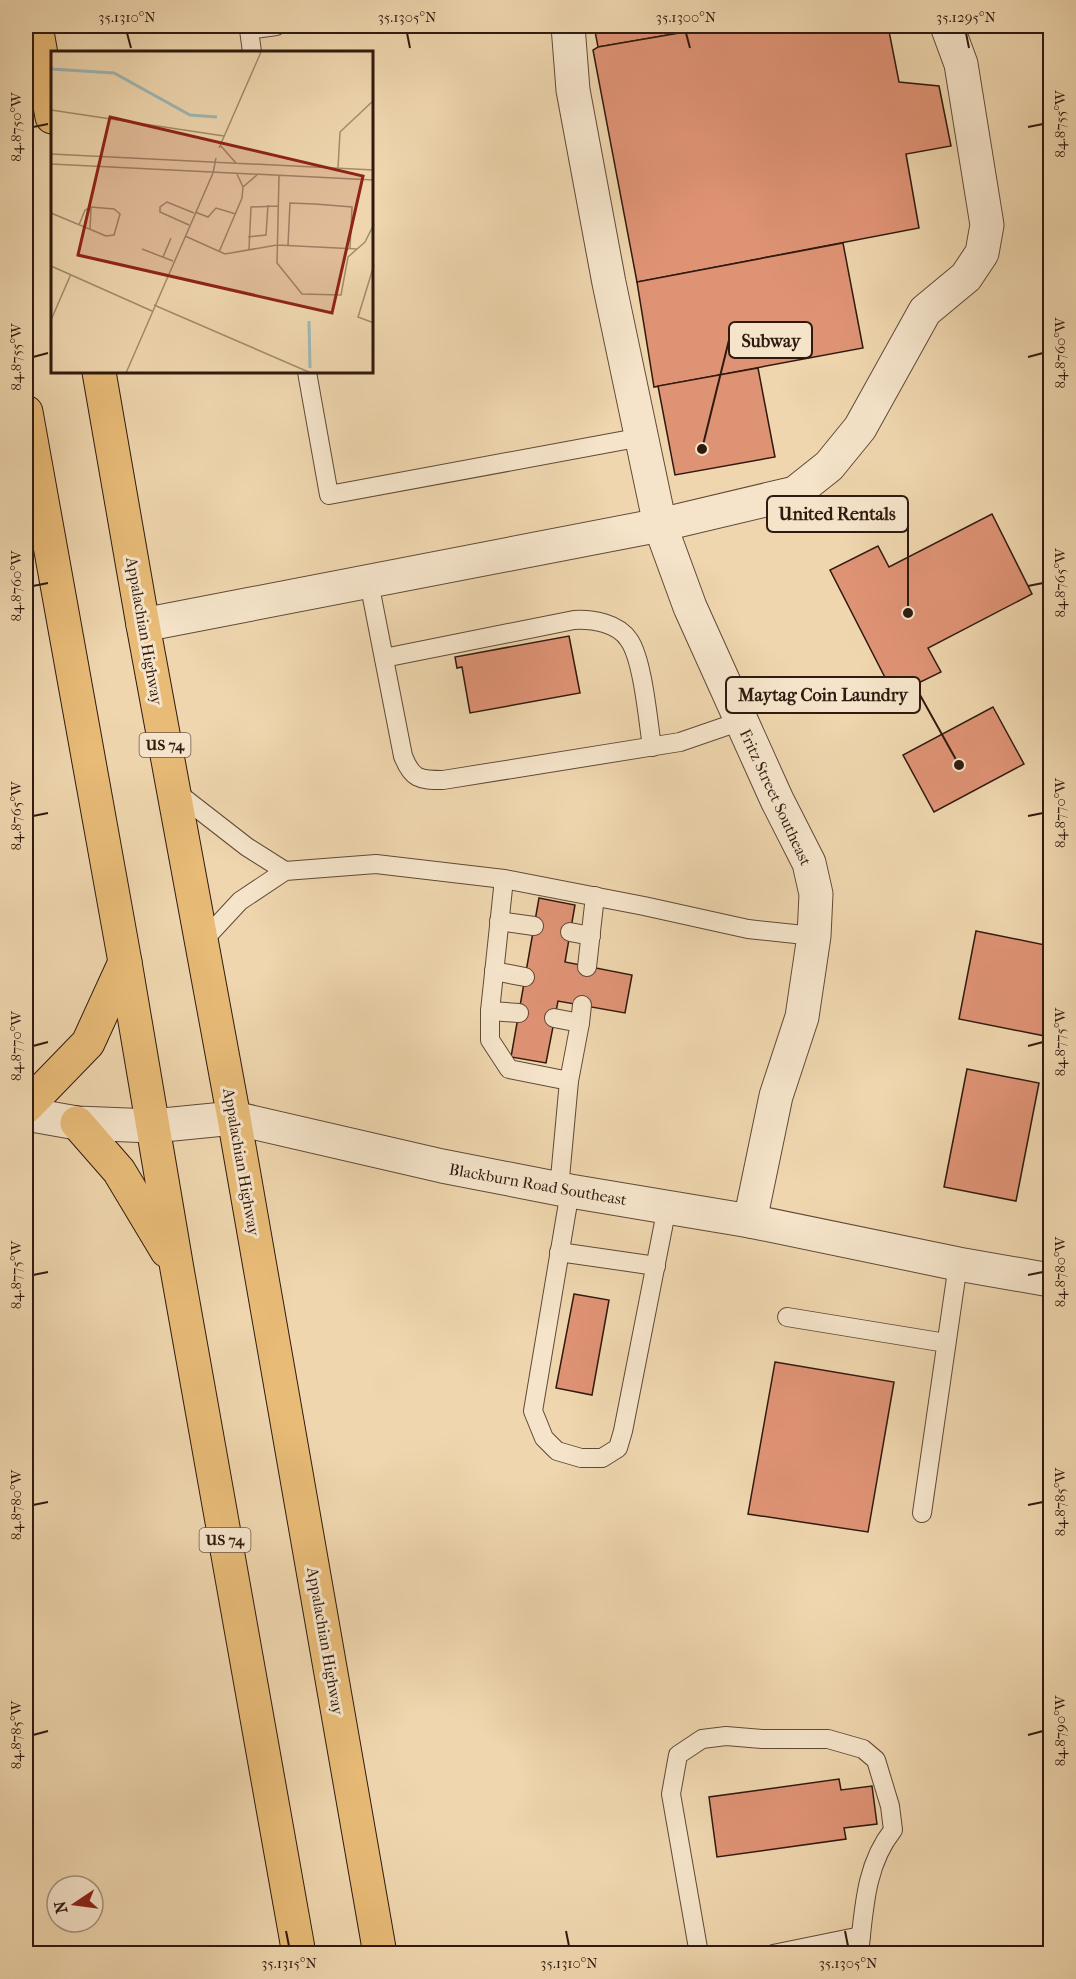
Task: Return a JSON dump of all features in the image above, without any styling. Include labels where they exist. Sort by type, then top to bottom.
[{"type":"highway","points":[[36,26],[51,111]]},
{"type":"highway","name":"Appalachian Highway","points":[[99,374],[234,1118],[380,1953]]},
{"type":"highway","name":"US 74","points":[[26,412],[299,1953]]},
{"type":"highway","points":[[26,1107],[88,1043],[125,962]]},
{"type":"highway","points":[[78,1123],[119,1171],[177,1269]]},
{"type":"street","name":"Fritz Street Southeast","points":[[568,26],[573,90],[609,283],[660,525],[690,607],[777,800],[809,863],[816,894],[814,936],[802,1017],[776,1096],[750,1221]]},
{"type":"street","points":[[143,625],[660,525],[795,493],[829,466],[860,428],[924,311],[966,277],[982,253],[987,225],[961,64],[947,26]]},
{"type":"street","name":"Blackburn Road Southeast","points":[[26,1114],[78,1123],[153,1126],[234,1118],[442,1166],[564,1190],[750,1221],[958,1264],[1050,1280]]},
{"type":"lane","points":[[252,51],[249,30],[276,26]]},
{"type":"lane","points":[[307,374],[329,495],[642,437]]},
{"type":"lane","points":[[369,582],[403,756],[409,772],[425,780],[443,780],[680,742],[741,721]]},
{"type":"lane","points":[[384,658],[574,620],[590,619],[606,623],[629,640],[638,660],[652,747]]},
{"type":"lane","points":[[173,790],[247,847],[285,871]]},
{"type":"lane","points":[[201,943],[240,901],[285,871],[376,864],[504,879],[748,929],[814,936]]},
{"type":"lane","points":[[504,879],[490,1011],[490,1040],[509,1069],[569,1081]]},
{"type":"lane","points":[[587,966],[595,896]]},
{"type":"lane","points":[[499,921],[534,926]]},
{"type":"lane","points":[[570,932],[591,936]]},
{"type":"lane","points":[[494,971],[525,977]]},
{"type":"lane","points":[[582,1005],[569,1081],[559,1252],[533,1411],[544,1438],[557,1451],[581,1458],[602,1458],[618,1448],[667,1207]]},
{"type":"lane","points":[[490,1011],[519,1013]]},
{"type":"lane","points":[[554,1018],[580,1023]]},
{"type":"lane","points":[[559,1252],[656,1266]]},
{"type":"lane","points":[[922,1513],[958,1264]]},
{"type":"lane","points":[[787,1317],[946,1343]]},
{"type":"lane","points":[[699,1953],[671,1794],[678,1755],[702,1739],[726,1737],[828,1740],[863,1749],[876,1760],[890,1806],[893,1830],[883,1842],[873,1864],[860,1945],[773,1953]]},
{"type":"building","points":[[594,26],[697,26],[697,30],[598,47]]},
{"type":"building","points":[[720,26],[888,26],[899,82],[939,86],[951,146],[906,154],[919,228],[637,282],[593,50],[598,47]]},
{"type":"building","points":[[843,243],[863,348],[654,387],[637,282]]},
{"type":"building","points":[[758,368],[775,457],[675,475],[658,386]]},
{"type":"building","points":[[992,514],[1032,594],[928,648],[941,672],[894,695],[830,570],[878,546],[889,567]]},
{"type":"building","points":[[569,636],[580,693],[470,713],[462,667],[457,668],[455,657]]},
{"type":"building","points":[[993,707],[1024,764],[934,812],[903,755]]},
{"type":"building","points":[[539,898],[575,905],[565,962],[632,975],[625,1013],[558,1001],[546,1063],[511,1057]]},
{"type":"building","points":[[976,931],[1050,946],[1050,1037],[959,1019]]},
{"type":"building","points":[[967,1069],[1039,1083],[1016,1201],[944,1187]]},
{"type":"building","points":[[574,1294],[609,1300],[592,1395],[556,1388]]},
{"type":"building","points":[[775,1362],[894,1382],[868,1532],[748,1514]]},
{"type":"building","points":[[839,1779],[841,1790],[872,1786],[877,1824],[844,1828],[846,1839],[717,1857],[709,1797]]},
{"type":"place","name":"Subway","points":[[702,449]]},
{"type":"place","name":"United Rentals","points":[[908,613]]},
{"type":"place","name":"Maytag Coin Laundry","points":[[959,765]]}]
